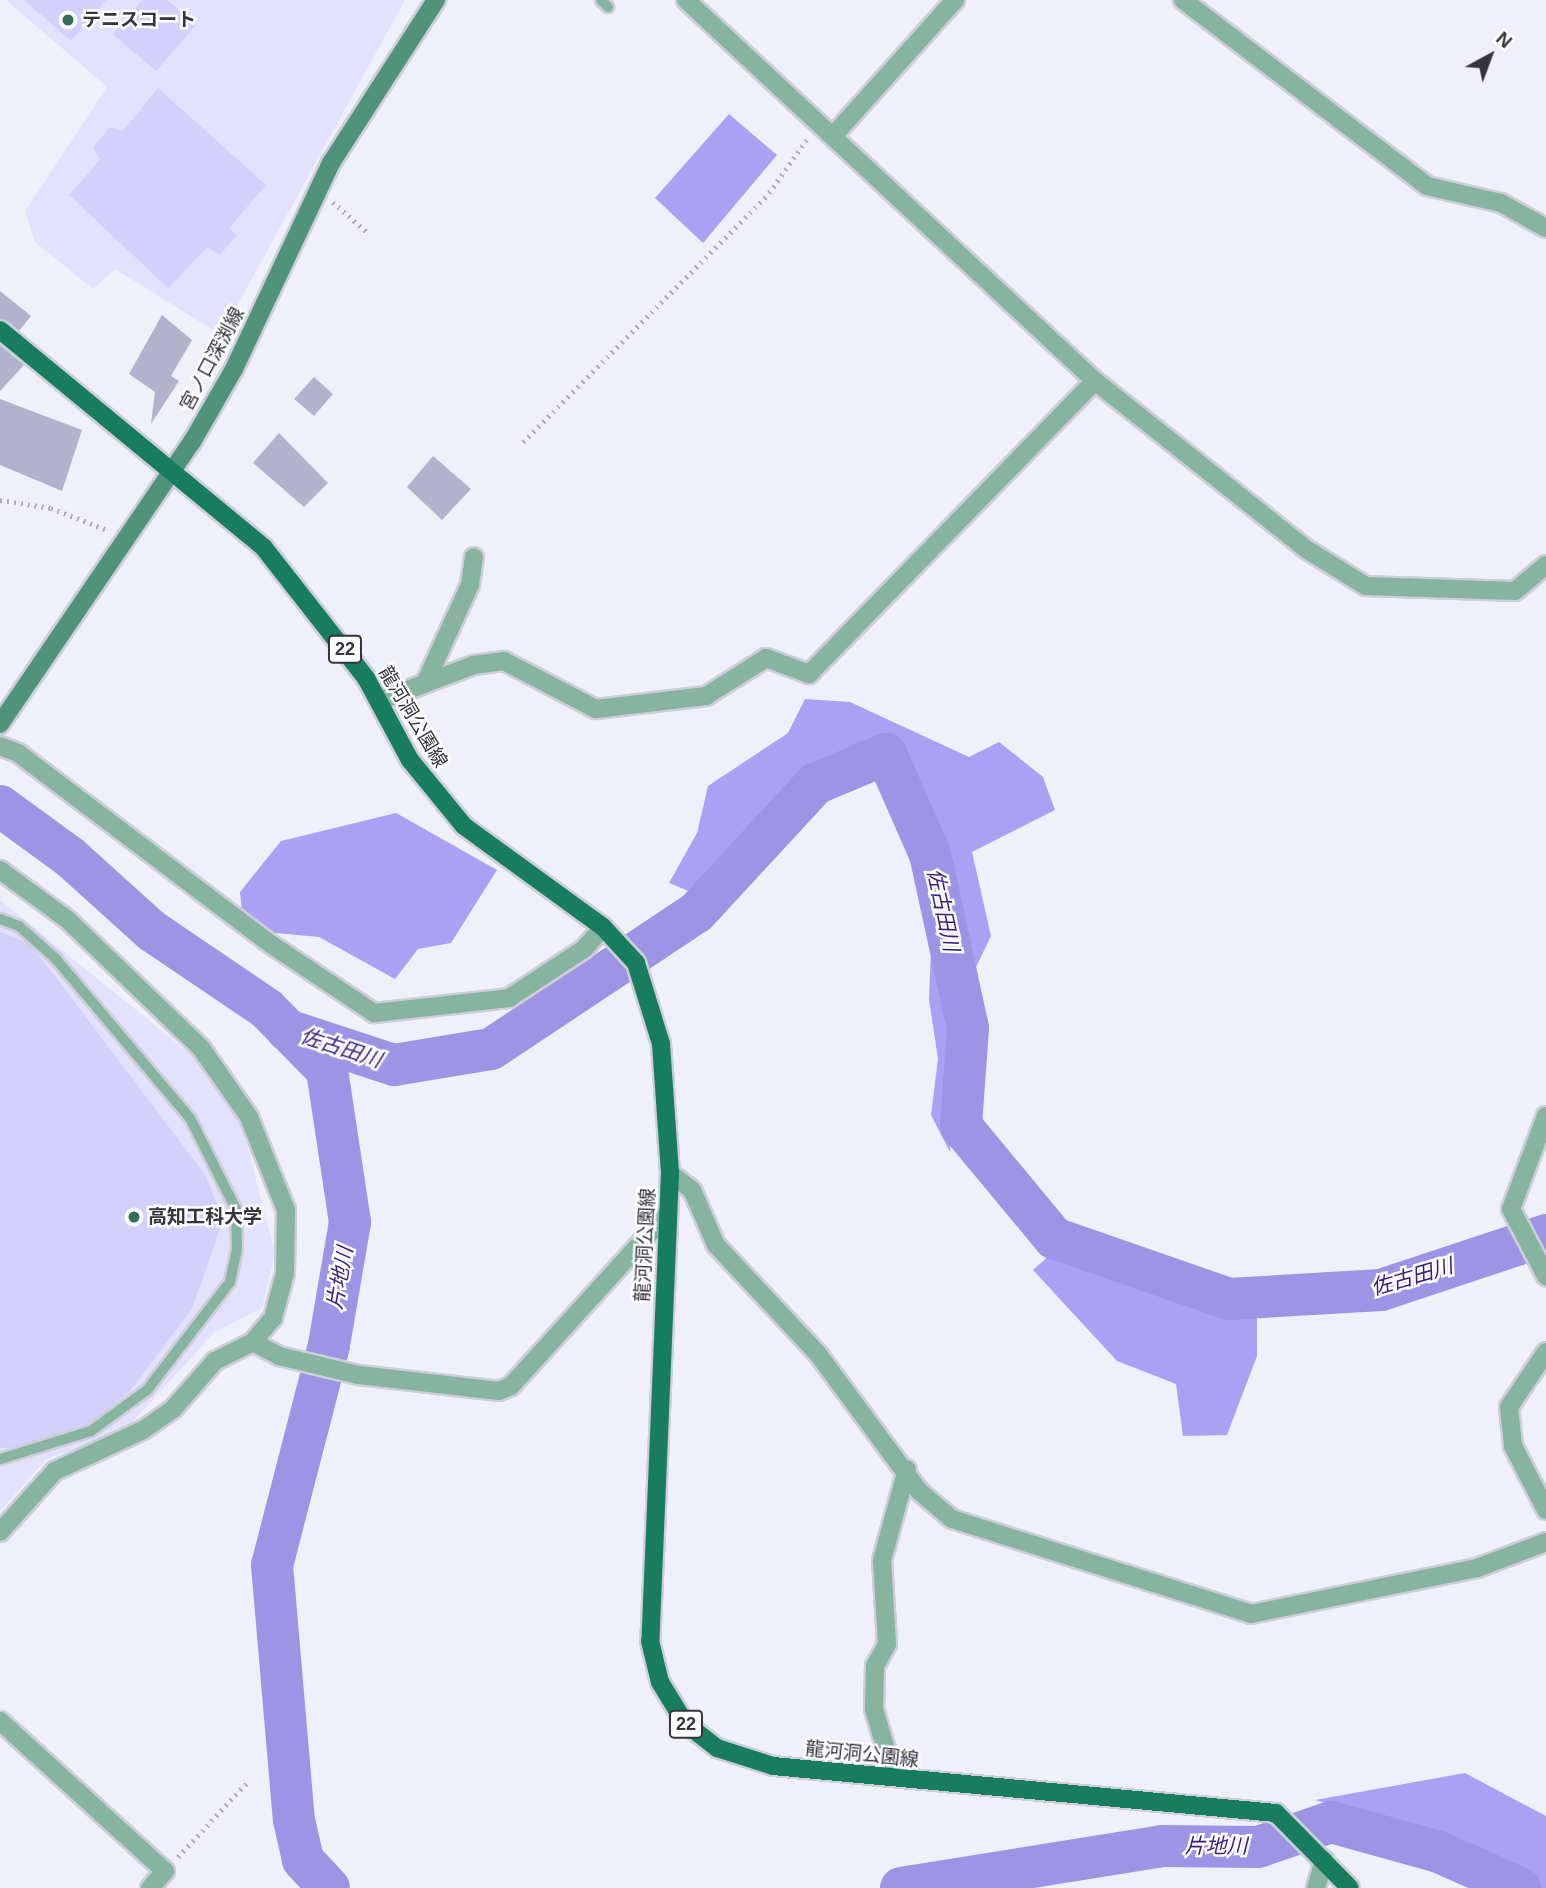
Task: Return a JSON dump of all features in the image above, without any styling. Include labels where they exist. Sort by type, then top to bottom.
[{"type":"main road","name":"宮ノ口深渕線","points":[[0,724],[174,470],[234,369],[331,163],[434,1]]},
{"type":"main road","name":"龍河洞公園線","points":[[0,330],[174,470],[296,582],[379,701],[410,761],[464,826],[603,927],[617,940],[647,988],[661,1044],[670,1173],[666,1215],[650,1641],[660,1682],[685,1723],[738,1756],[1002,1792],[1237,1806],[1286,1821],[1350,1888]]},
{"type":"street","points":[[686,0],[1096,381],[1306,550],[1366,586],[1516,591],[1546,565]]},
{"type":"street","points":[[833,136],[956,0]]},
{"type":"street","points":[[1182,0],[1427,186],[1501,204],[1546,228]]},
{"type":"street","points":[[379,701],[426,681],[504,661],[596,709],[706,696],[766,658],[809,674],[1096,381]]},
{"type":"street","points":[[426,681],[470,585],[474,557]]},
{"type":"street","points":[[0,746],[18,753],[272,945],[374,1013],[509,998],[584,949],[603,927]]},
{"type":"street","points":[[0,870],[68,920],[201,1048],[250,1117],[286,1210],[282,1284],[273,1318],[253,1342],[227,1351],[173,1409],[143,1430],[55,1471],[0,1532]]},
{"type":"street","points":[[1546,1116],[1511,1209],[1546,1276]]},
{"type":"street","points":[[670,1173],[692,1190],[716,1245],[818,1354],[907,1469],[919,1490],[952,1519],[1251,1614],[1477,1568],[1546,1542]]},
{"type":"street","points":[[253,1342],[278,1356],[359,1374],[499,1391],[511,1386],[666,1215]]},
{"type":"street","points":[[1546,1352],[1509,1407],[1513,1446],[1546,1510]]},
{"type":"street","points":[[894,1777],[874,1709],[875,1666],[887,1644],[882,1560],[907,1469]]},
{"type":"street","points":[[0,1721],[165,1871],[150,1888]]},
{"type":"street","points":[[1316,1888],[1321,1856]]},
{"type":"lane","points":[[0,919],[19,926],[56,959],[190,1118],[236,1209],[230,1282],[192,1336],[113,1419],[72,1438],[0,1459]]},
{"type":"lane","points":[[72,1438],[82,1460]]},
{"type":"path","points":[[523,442],[769,193],[819,123]]},
{"type":"path","points":[[333,202],[368,233]]},
{"type":"path","points":[[0,500],[51,508],[110,531]]},
{"type":"path","points":[[165,1871],[249,1780]]},
{"type":"shaded area","points":[[6,0],[405,0],[221,335],[115,269],[93,289],[35,242],[25,211],[107,87]]},
{"type":"shaded area","name":"テニスコート","points":[[24,0],[106,0],[71,41]]},
{"type":"shaded area","points":[[142,0],[167,0],[196,25],[156,71],[113,34]]},
{"type":"shaded area","points":[[158,88],[266,185],[229,228],[237,235],[220,255],[208,247],[168,288],[69,195],[100,160],[93,147],[110,127],[123,131]]},
{"type":"shaded area","points":[[729,114],[777,155],[703,243],[655,198]]},
{"type":"shaded area","points":[[805,699],[850,702],[969,757],[999,742],[1043,777],[1055,810],[972,852],[991,936],[962,996],[950,1152],[931,1115],[938,1059],[929,1000],[933,896],[900,786],[871,759],[832,774],[780,809],[735,854],[718,886],[691,892],[669,883],[697,833],[708,786],[788,733]]},
{"type":"shaded area","points":[[396,813],[497,870],[451,943],[418,949],[395,979],[319,937],[244,930],[240,892],[281,841]]},
{"type":"shaded area","name":"高知工科大学","points":[[0,900],[193,1056],[238,1109],[275,1254],[262,1308],[215,1332],[121,1434],[47,1459],[0,1511]]},
{"type":"shaded area","name":"高知工科大学","points":[[0,932],[30,943],[206,1176],[223,1220],[192,1309],[130,1391],[87,1426],[16,1448],[0,1448]]},
{"type":"shaded area","points":[[1052,1253],[1101,1256],[1166,1289],[1257,1316],[1257,1356],[1227,1435],[1183,1436],[1176,1384],[1117,1361],[1033,1270]]},
{"type":"shaded area","points":[[1465,1773],[1546,1816],[1546,1888],[1533,1888],[1413,1828],[1315,1800]]},
{"type":"building","points":[[0,291],[31,316],[19,331],[0,319]]},
{"type":"building","points":[[162,315],[192,340],[171,376],[179,381],[151,424],[155,392],[129,374]]},
{"type":"building","points":[[0,345],[24,365],[0,391]]},
{"type":"building","points":[[314,377],[333,394],[314,416],[294,399]]},
{"type":"building","points":[[0,399],[82,430],[62,491],[0,465]]},
{"type":"building","points":[[279,433],[328,483],[304,507],[253,463]]},
{"type":"building","points":[[433,456],[471,489],[442,520],[407,487]]},
{"type":"waterway","name":"佐古田川","points":[[287,1030],[394,1065],[491,1049],[696,913],[815,784],[886,754],[930,854],[968,1028],[961,1126],[1054,1238],[1229,1299],[1381,1290],[1546,1235]]},
{"type":"waterway","name":"片地川","points":[[0,806],[70,857],[152,931],[267,1009],[327,1070],[350,1222],[329,1345],[272,1565],[294,1820],[303,1860],[329,1888]]},
{"type":"waterway","name":"片地川","points":[[901,1888],[1163,1846],[1258,1847],[1331,1822],[1439,1852],[1520,1888]]},
{"type":"place","name":"テニスコート","points":[[68,20]]},
{"type":"place","name":"高知工科大学","points":[[134,1217]]}]
